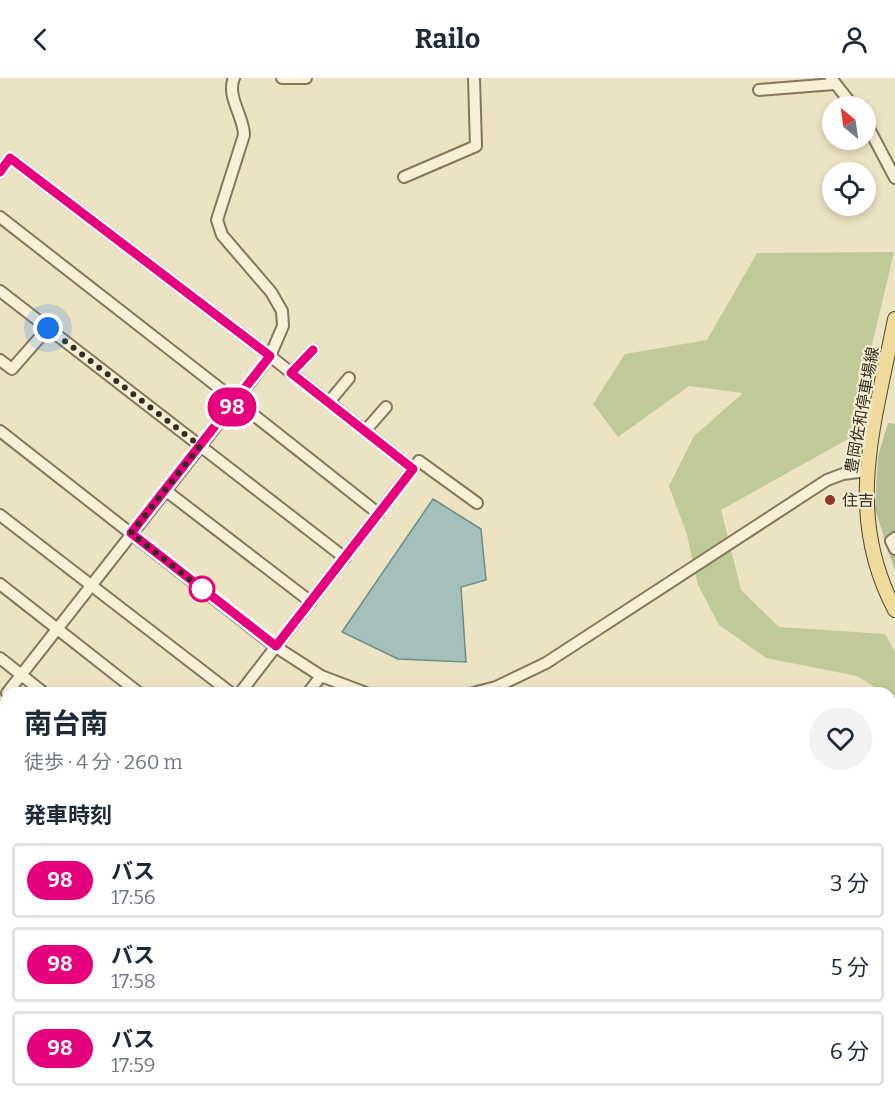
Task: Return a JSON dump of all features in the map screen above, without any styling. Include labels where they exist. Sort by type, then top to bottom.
[{"type":"main road","name":"豊岡佐和停車場線","points":[[895,319],[866,471],[869,537],[877,571],[895,610]]},
{"type":"street","points":[[12,687],[270,356],[283,326],[282,311],[271,292],[222,235],[217,220],[244,135],[244,123],[235,104],[232,82],[234,78]]},
{"type":"street","points":[[282,78],[306,78]]},
{"type":"street","points":[[404,177],[476,146],[474,78]]},
{"type":"street","points":[[759,90],[833,81],[845,96]]},
{"type":"street","points":[[876,142],[895,178]]},
{"type":"street","points":[[0,172],[10,158],[270,356],[413,469]]},
{"type":"street","points":[[0,217],[379,514]]},
{"type":"street","points":[[0,291],[345,558]]},
{"type":"street","points":[[0,360],[12,369],[48,328]]},
{"type":"street","points":[[291,373],[313,350]]},
{"type":"street","points":[[328,402],[349,378]]},
{"type":"street","points":[[365,431],[386,407]]},
{"type":"street","points":[[0,431],[276,646],[321,676],[350,687]]},
{"type":"street","points":[[245,687],[420,461],[477,503]]},
{"type":"street","points":[[496,687],[546,663],[827,480],[843,474],[866,471]]},
{"type":"street","points":[[165,490],[311,602]]},
{"type":"street","points":[[0,515],[223,687]]},
{"type":"street","points":[[895,538],[891,541],[895,549]]},
{"type":"street","points":[[0,584],[131,687]]},
{"type":"street","points":[[0,658],[36,687]]},
{"type":"street","points":[[313,687],[321,676]]},
{"type":"green space","points":[[894,252],[850,438],[721,510],[741,590],[779,627],[885,634],[895,652],[895,687],[875,687],[857,676],[766,658],[719,625],[698,585],[687,535],[669,486],[694,436],[743,393],[689,386],[618,437],[593,404],[625,354],[707,340],[757,253]]},
{"type":"green space","points":[[888,423],[895,424],[895,571],[875,509],[878,456]]},
{"type":"water","points":[[433,499],[481,529],[486,580],[461,587],[466,662],[398,659],[342,632]]},
{"type":"bus line","name":"98","points":[[0,172],[10,158],[270,356],[131,533],[276,646],[413,469],[291,373],[313,350]]},
{"type":"place","name":"住吉","points":[[830,500]]},
{"type":"route","points":[[48,328],[200,446],[131,533],[204,590],[202,589]]}]
